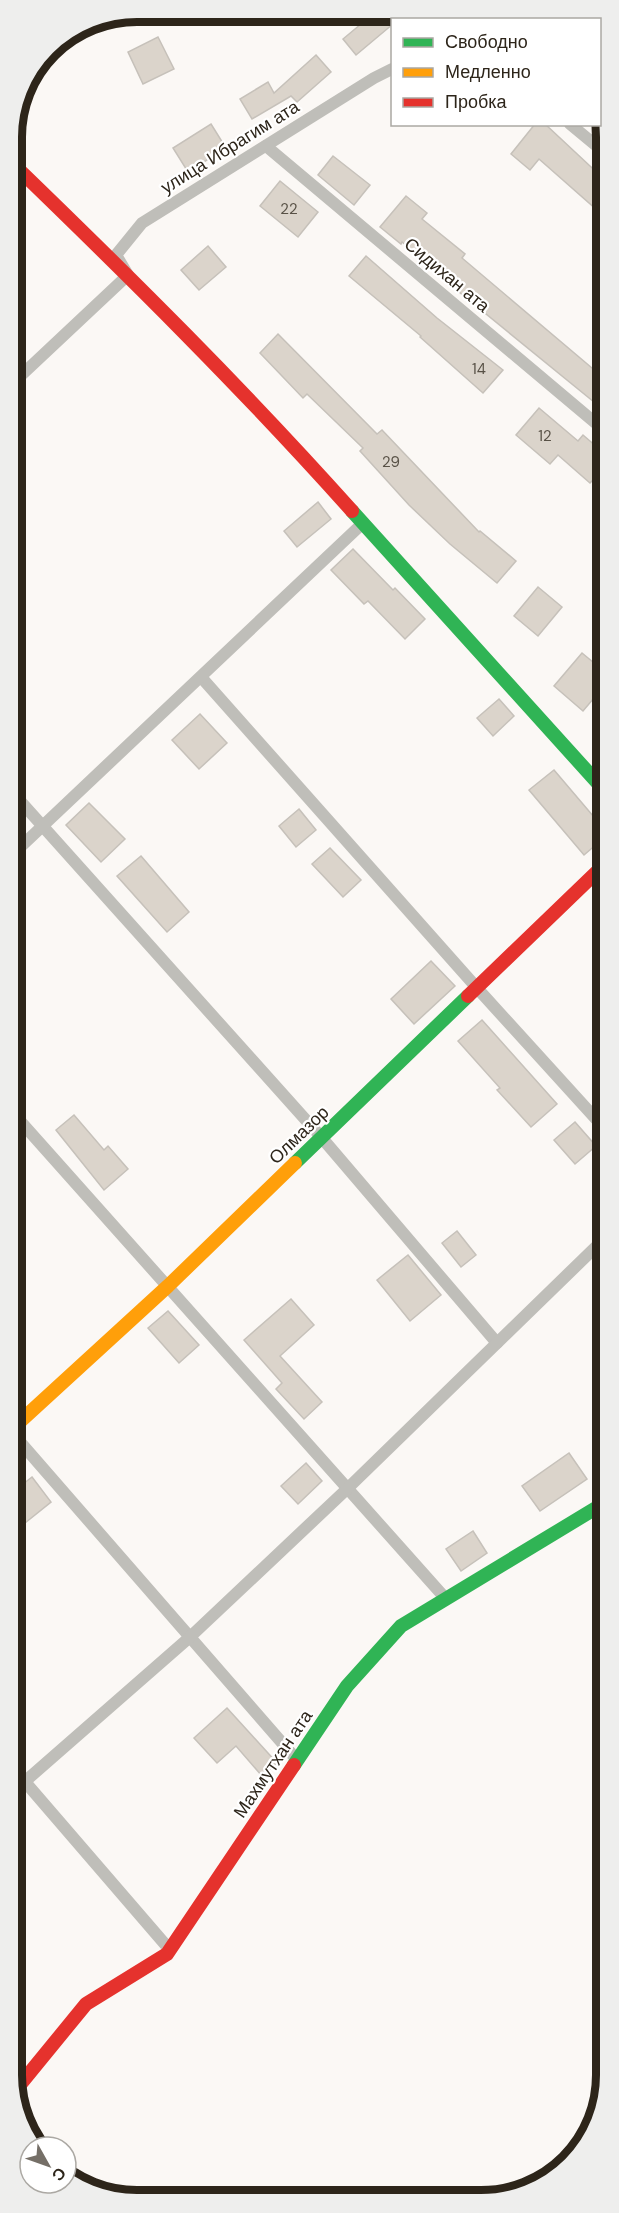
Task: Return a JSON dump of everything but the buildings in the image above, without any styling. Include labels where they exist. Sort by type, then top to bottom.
[{"type":"street","name":"улица Ибрагим ата","points":[[128,275],[116,255],[142,223],[391,70]]},
{"type":"street","points":[[572,126],[596,146]]},
{"type":"street","name":"Сидихан ата","points":[[266,146],[596,423]]},
{"type":"street","points":[[23,174],[128,275],[300,453],[596,781]]},
{"type":"street","points":[[23,372],[128,275]]},
{"type":"street","points":[[23,845],[363,523]]},
{"type":"street","points":[[201,676],[596,1119]]},
{"type":"street","points":[[23,804],[322,1137],[497,1343]]},
{"type":"street","name":"Олмазор","points":[[22,1419],[168,1286],[596,873]]},
{"type":"street","points":[[22,1124],[446,1599]]},
{"type":"street","points":[[22,1784],[190,1636],[348,1488],[596,1247]]},
{"type":"street","points":[[22,1445],[297,1760]]},
{"type":"street","name":"Махмутхан ата","points":[[22,2082],[86,2004],[167,1954],[347,1686],[401,1626],[596,1508]]},
{"type":"street","points":[[22,1778],[170,1950]]},
{"type":"traffic: fast","points":[[352,511],[596,781]]},
{"type":"traffic: fast","points":[[295,1163],[468,996]]},
{"type":"traffic: fast","points":[[294,1765],[347,1686],[401,1626],[596,1508]]},
{"type":"traffic: slow","points":[[22,1419],[168,1286],[295,1163]]},
{"type":"traffic: jam","points":[[23,174],[270,421],[352,511]]},
{"type":"traffic: jam","points":[[468,996],[596,873]]},
{"type":"traffic: jam","points":[[22,2082],[86,2004],[167,1954],[294,1765]]}]
